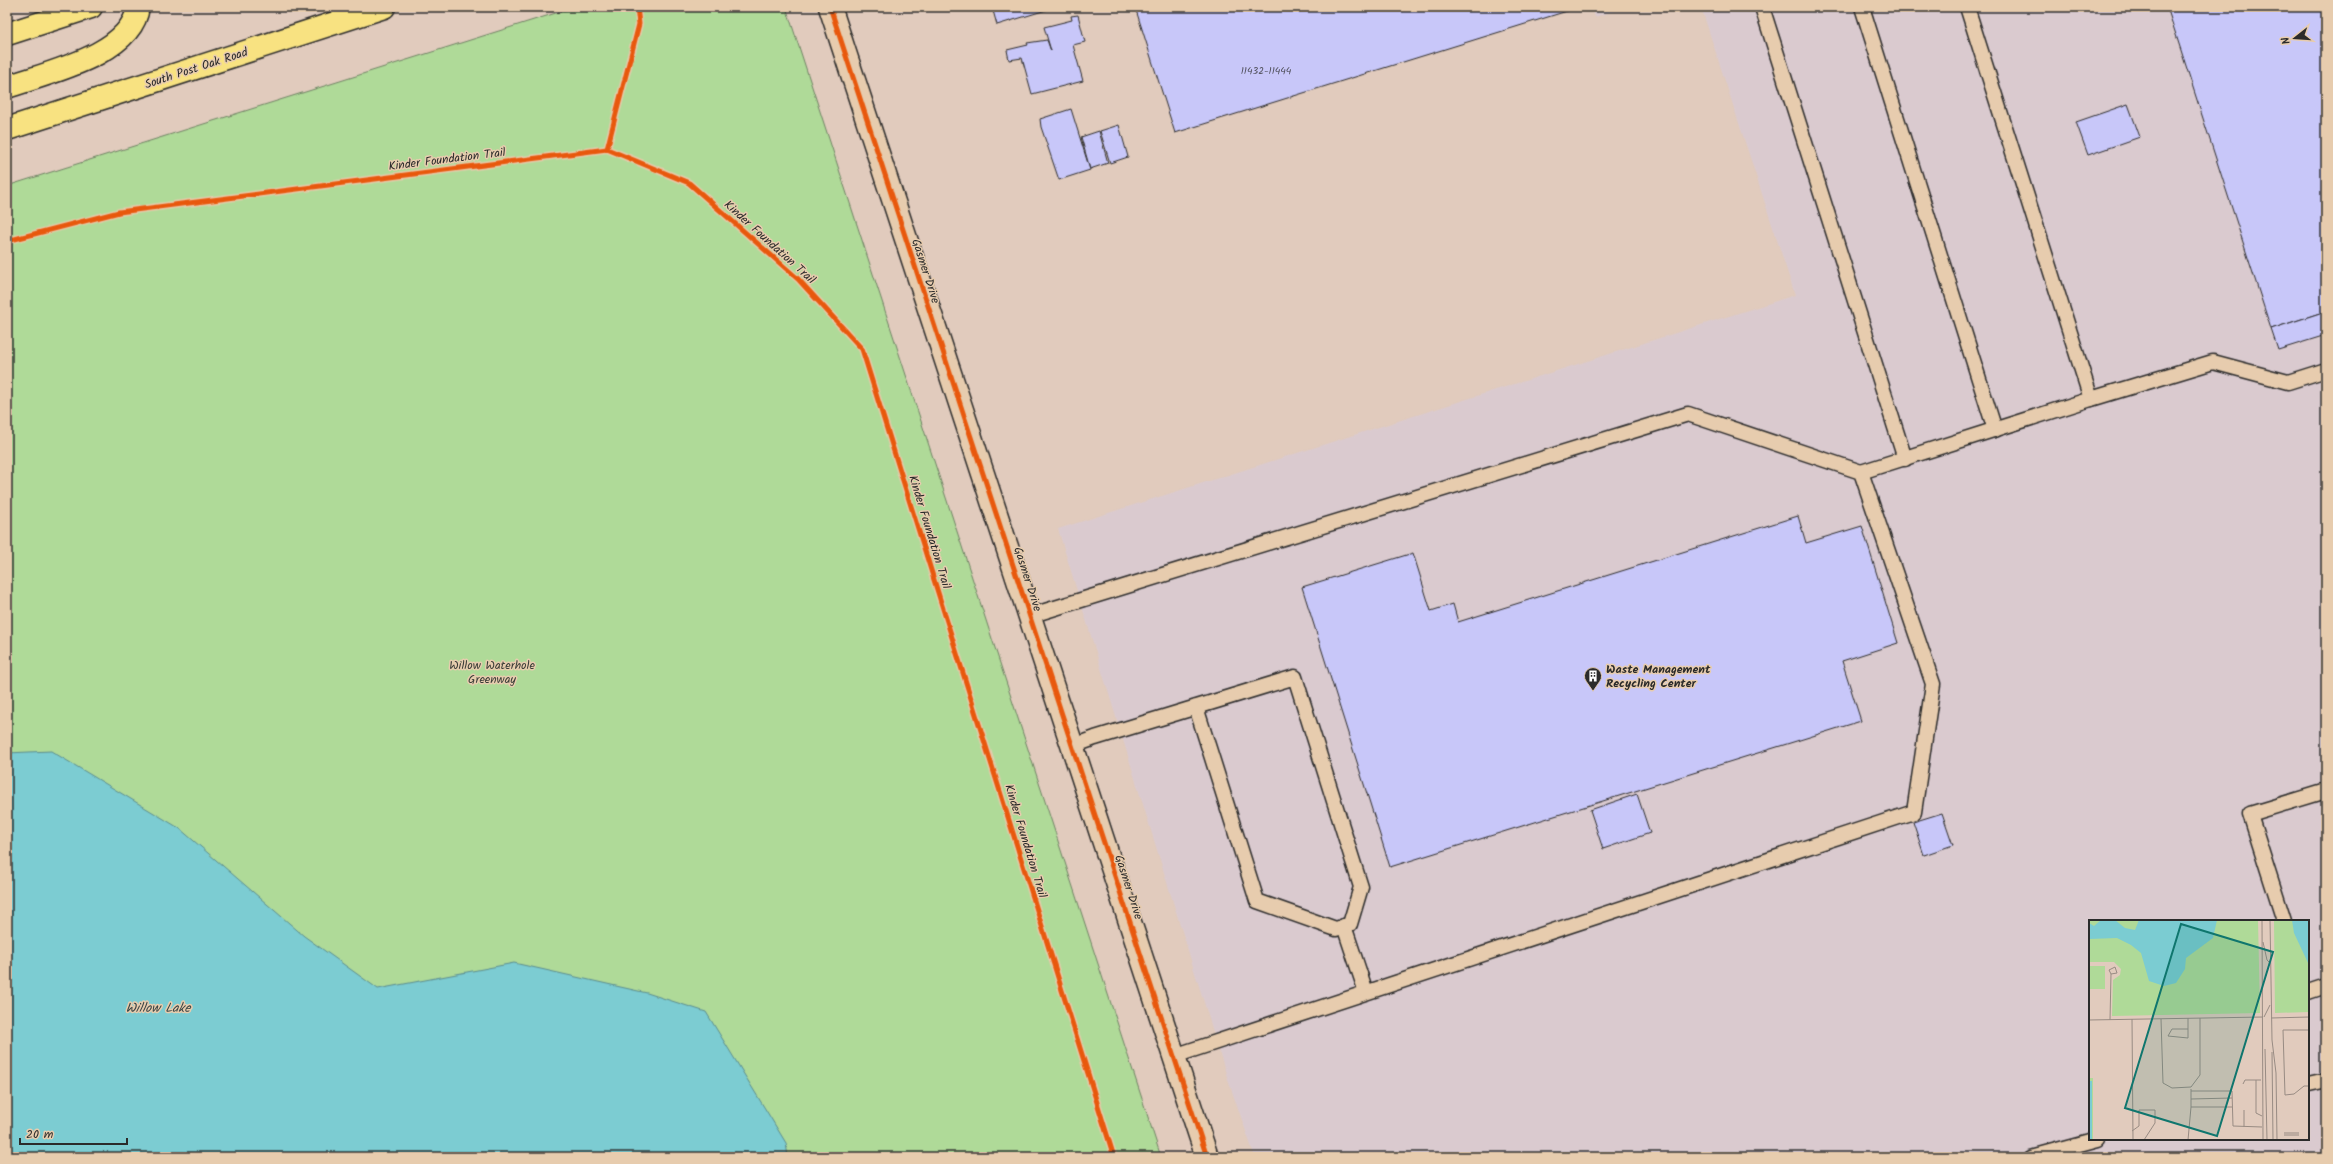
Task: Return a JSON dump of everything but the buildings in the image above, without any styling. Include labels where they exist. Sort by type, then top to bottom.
[{"type":"highway","points":[[7,34],[91,7]]},
{"type":"highway","points":[[7,87],[88,58],[121,40],[137,18],[138,7]]},
{"type":"highway","name":"South Post Oak Road","points":[[7,129],[384,7]]},
{"type":"street","name":"Gasmer Drive","points":[[830,7],[1207,1157]]},
{"type":"lane","points":[[1762,7],[1906,459]]},
{"type":"lane","points":[[1862,7],[1995,430]]},
{"type":"lane","points":[[1967,7],[2091,399]]},
{"type":"lane","points":[[1029,616],[1688,414],[1861,472],[2213,362],[2288,382],[2326,370]]},
{"type":"lane","points":[[1174,1056],[1914,812],[1933,684],[1861,472]]},
{"type":"lane","points":[[1073,746],[1196,707],[1295,677],[1361,887],[1350,924],[1336,929],[1257,901],[1196,707]]},
{"type":"lane","points":[[2284,920],[2250,814],[2326,791]]},
{"type":"lane","points":[[1344,926],[1366,992]]},
{"type":"lane","points":[[2309,992],[2326,986]]},
{"type":"lane","points":[[2309,1084],[2326,1080]]},
{"type":"lane","points":[[2031,1157],[2094,1140]]},
{"type":"shaded area","points":[[1592,7],[1627,7],[1595,17]]},
{"type":"shaded area","points":[[1701,7],[2326,7],[2326,1157],[1255,1157],[1228,1080],[1058,529],[1795,295]]},
{"type":"green space","name":"Willow Waterhole Greenway","points":[[575,7],[786,7],[1161,1157],[7,1157],[7,186]]},
{"type":"water","name":"Willow Lake","points":[[51,751],[179,828],[304,936],[378,989],[514,963],[647,993],[706,1012],[786,1143],[788,1157],[7,1157],[7,753]]},
{"type":"cycle path","points":[[607,149],[639,24],[637,7]]},
{"type":"cycle path","points":[[830,7],[1207,1157]]},
{"type":"cycle path","name":"Kinder Foundation Trail","points":[[7,241],[119,212],[607,149],[689,183],[798,279],[862,349],[1114,1157]]},
{"type":"place","name":"Waste Management Recycling Center","points":[[1593,691]]}]
